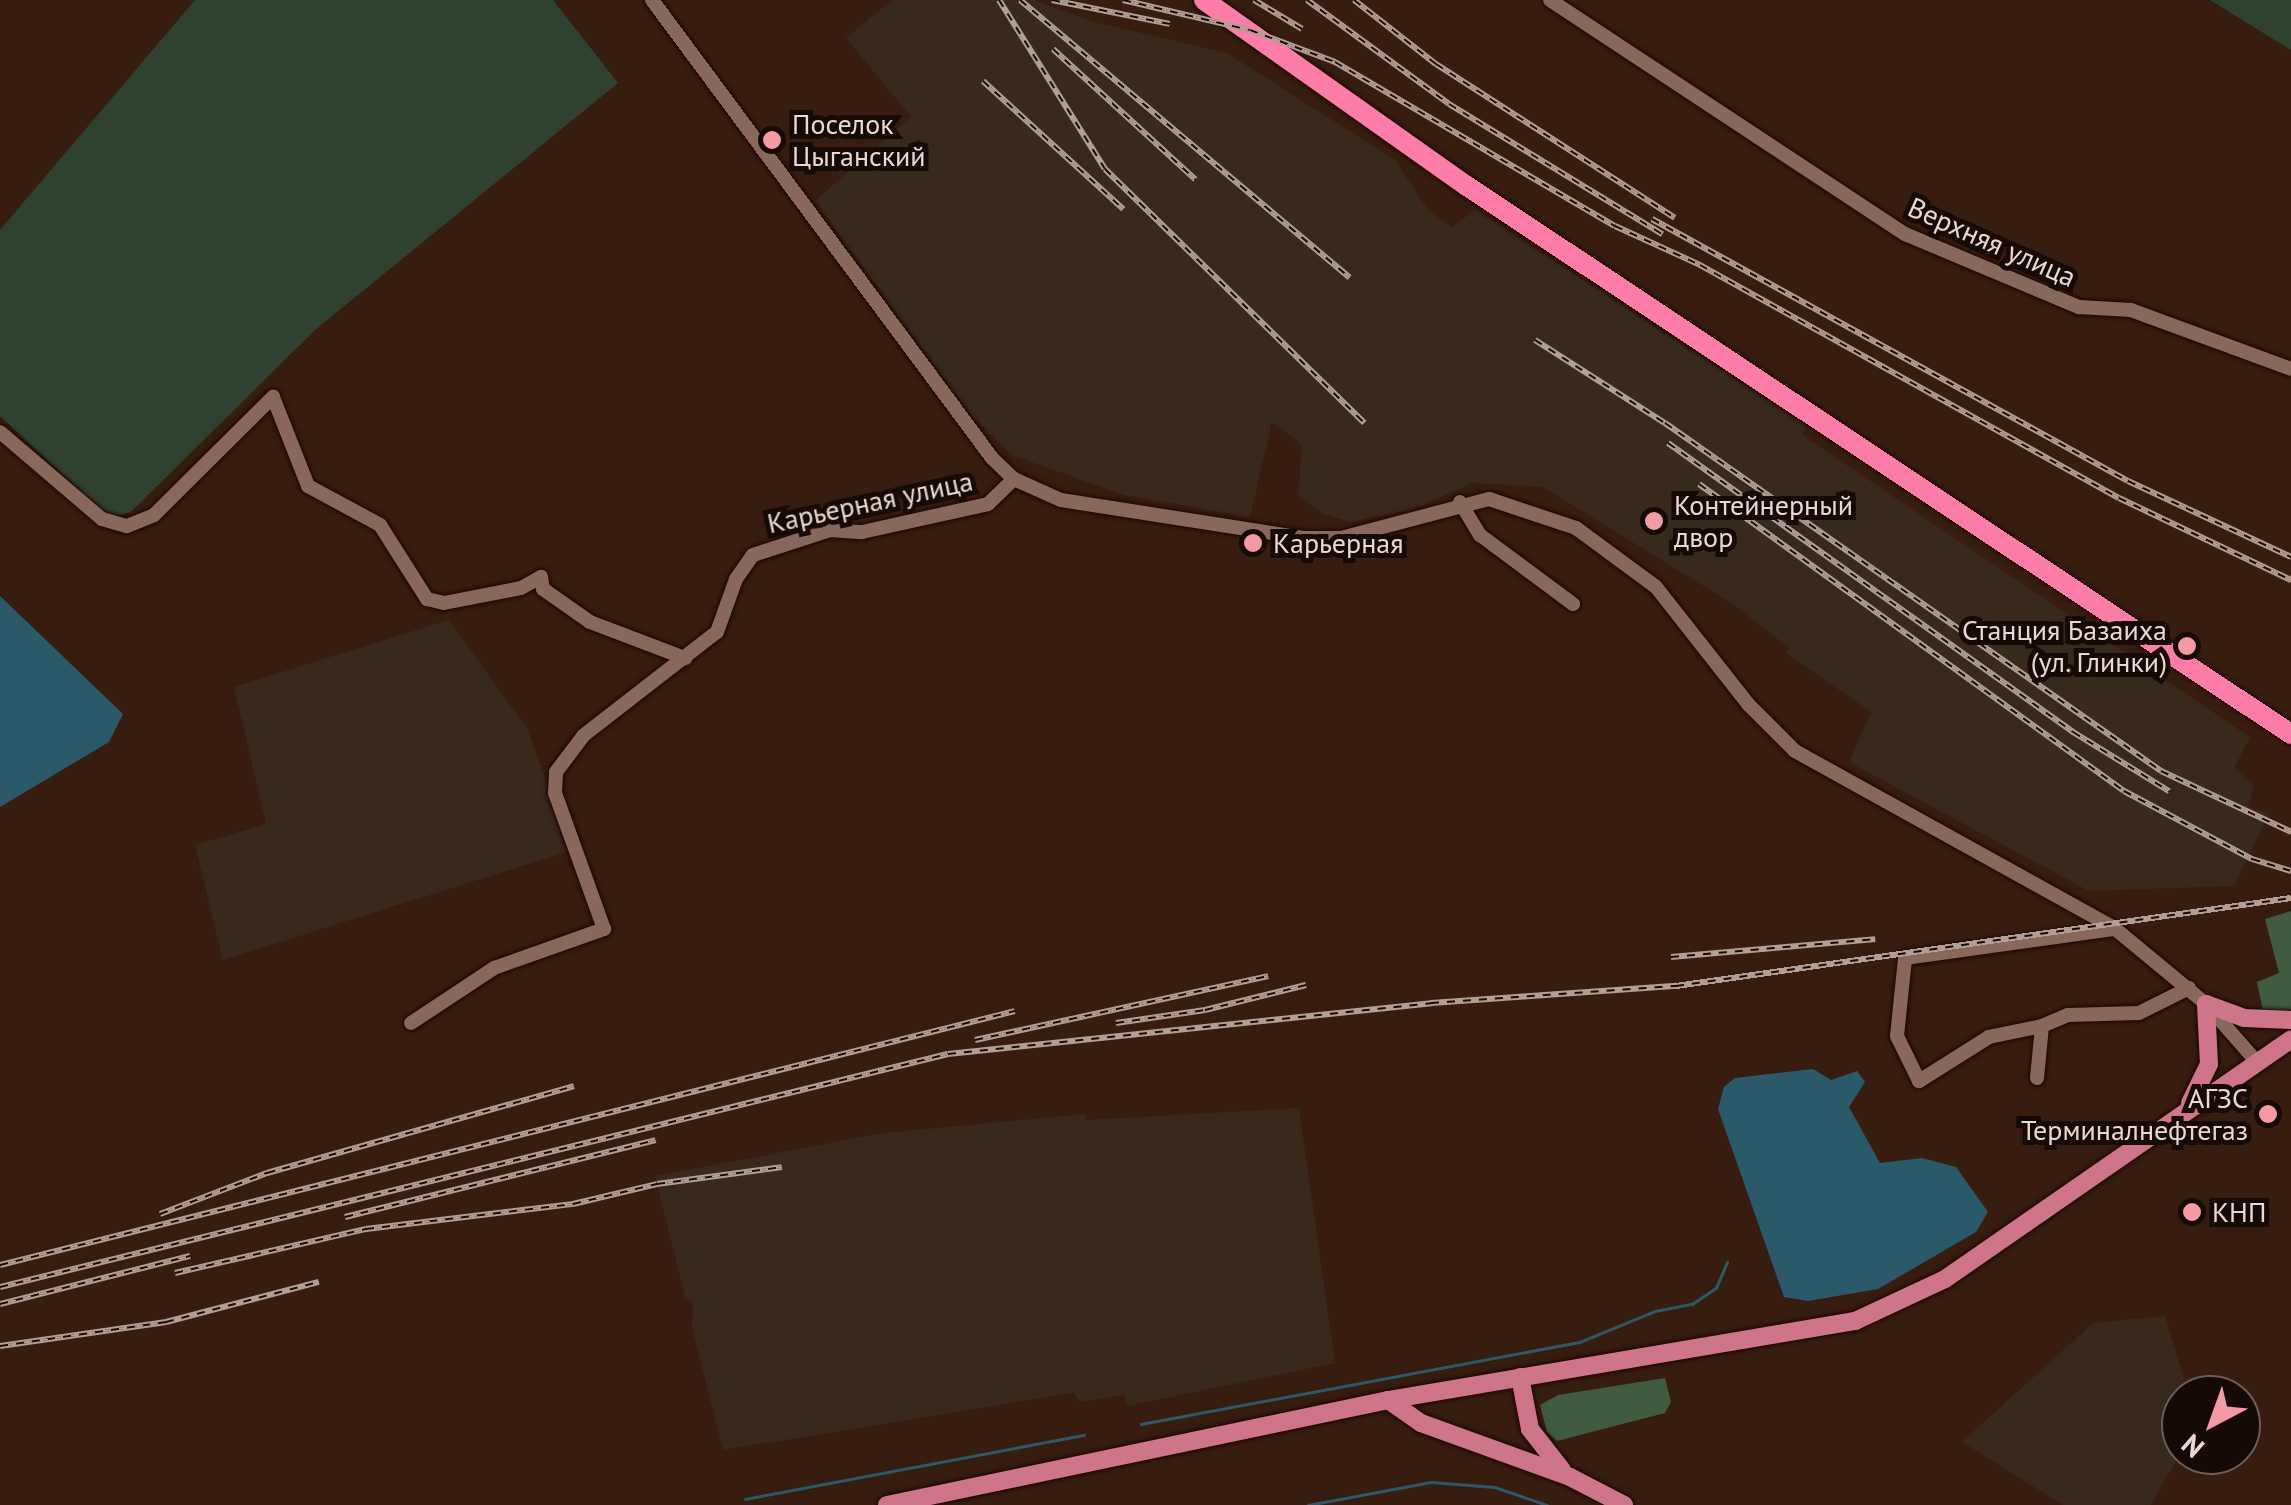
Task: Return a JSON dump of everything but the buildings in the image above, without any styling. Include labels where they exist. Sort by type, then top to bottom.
[{"type":"highway","points":[[1204,0],[1467,186],[2291,734]]},
{"type":"main road","points":[[2180,1114],[2205,1082],[2206,1004],[2244,1018],[2291,1020]]},
{"type":"main road","points":[[886,1505],[1388,1400],[1855,1320],[1891,1308],[1946,1279],[2291,1039]]},
{"type":"main road","points":[[1520,1377],[1530,1428],[1543,1452],[1570,1477]]},
{"type":"main road","points":[[1388,1400],[1421,1423],[1570,1477],[1624,1505]]},
{"type":"street","points":[[652,0],[992,458],[1014,479],[1061,500],[1302,538],[1342,538],[1460,502],[1505,502],[1576,528],[1656,588],[1749,705],[1795,751],[2116,929],[2206,1004],[2256,1062]]},
{"type":"street","name":"Верхняя улица","points":[[1550,0],[1906,234],[2078,307],[2132,310],[2291,369]]},
{"type":"street","points":[[0,432],[102,519],[127,526],[154,515],[273,397],[308,486],[380,525],[427,599],[444,603],[482,596],[541,577],[543,589],[590,622],[685,658]]},
{"type":"street","name":"Карьерная улица","points":[[410,1023],[494,968],[604,929],[555,793],[556,772],[584,734],[722,626],[736,579],[768,546],[988,504],[1014,479]]},
{"type":"street","points":[[1460,502],[1480,534],[1573,604]]},
{"type":"street","points":[[2116,929],[1905,958],[1897,1036],[1919,1081],[1989,1036],[2042,1026],[2068,1015],[2139,1013],[2189,988]]},
{"type":"street","points":[[2037,1078],[2042,1026]]},
{"type":"shaded area","points":[[892,0],[1034,0],[1094,22],[1227,53],[1395,160],[1428,210],[1452,227],[1475,210],[1806,425],[1802,435],[2250,737],[2234,768],[2254,785],[2248,807],[2269,813],[2234,886],[2089,891],[1849,762],[1871,712],[1786,653],[1789,648],[1733,604],[1543,487],[1472,483],[1417,508],[1351,522],[1323,514],[1298,495],[1302,445],[1272,422],[1250,517],[1124,495],[1012,455],[970,414],[815,201],[911,117],[846,38]]},
{"type":"shaded area","points":[[449,620],[528,730],[570,851],[223,960],[195,845],[266,824],[234,687]]},
{"type":"shaded area","points":[[1299,1108],[1335,1363],[1127,1406],[1124,1395],[1080,1402],[1073,1393],[723,1450],[692,1327],[693,1304],[685,1297],[655,1176],[883,1133],[1085,1114],[1086,1120]]},
{"type":"shaded area","points":[[2165,1316],[2183,1375],[2161,1375],[2161,1475],[2168,1475],[2151,1505],[2063,1505],[1962,1442],[2093,1323]]},
{"type":"green space","points":[[195,0],[553,0],[618,83],[315,330],[131,512],[110,518],[0,416],[0,230]]},
{"type":"green space","points":[[2210,0],[2291,0],[2291,50]]},
{"type":"green space","points":[[2291,911],[2291,1016],[2263,1011],[2257,982],[2279,973],[2265,919]]},
{"type":"green space","points":[[1665,1378],[1671,1402],[1665,1413],[1557,1441],[1547,1432],[1540,1405],[1558,1395]]},
{"type":"water","points":[[0,596],[123,714],[109,742],[0,807]]},
{"type":"water","points":[[1813,1069],[1831,1080],[1857,1071],[1865,1082],[1849,1107],[1880,1163],[1922,1158],[1956,1167],[1988,1212],[1976,1232],[1878,1289],[1808,1301],[1784,1297],[1718,1109],[1724,1087],[1735,1078]]},
{"type":"waterway","points":[[1141,1424],[1580,1342],[1655,1311],[1692,1304],[1716,1288],[1727,1262]]},
{"type":"waterway","points":[[745,1499],[1084,1435]]},
{"type":"waterway","points":[[1308,1505],[1431,1482],[1495,1487],[1547,1505]]},
{"type":"railway","points":[[999,0],[1105,169],[1364,423]]},
{"type":"railway","points":[[1020,0],[1350,278]]},
{"type":"railway","points":[[1052,0],[1170,24]]},
{"type":"railway","points":[[1123,0],[1250,30],[1335,62],[1615,226],[1700,265],[2119,498],[2291,580]]},
{"type":"railway","points":[[1254,0],[1302,29]]},
{"type":"railway","points":[[1307,0],[1449,104],[1662,234]]},
{"type":"railway","points":[[1354,0],[1436,64],[1675,218]]},
{"type":"railway","points":[[1053,49],[1195,179]]},
{"type":"railway","points":[[983,81],[1123,209]]},
{"type":"railway","points":[[1652,219],[2128,481],[2291,557]]},
{"type":"railway","points":[[1535,340],[1665,423],[2161,771],[2291,832]]},
{"type":"railway","points":[[1668,443],[2073,732],[2169,791]]},
{"type":"railway","points":[[1699,484],[2124,791],[2252,859],[2291,871]]},
{"type":"railway","points":[[0,1287],[948,1054],[1431,1003],[1676,986],[2291,898]]},
{"type":"railway","points":[[1671,957],[1875,939]]},
{"type":"railway","points":[[975,1040],[1268,976]]},
{"type":"railway","points":[[1116,1023],[1205,1010],[1306,985]]},
{"type":"railway","points":[[0,1265],[1015,1011]]},
{"type":"railway","points":[[160,1214],[267,1173],[574,1086]]},
{"type":"railway","points":[[345,1217],[656,1140]]},
{"type":"railway","points":[[175,1273],[366,1229],[573,1204],[657,1184],[782,1167]]},
{"type":"railway","points":[[0,1304],[190,1256]]},
{"type":"railway","points":[[0,1346],[166,1322],[319,1282]]},
{"type":"place","name":"Поселок Цыганский","points":[[772,140]]},
{"type":"place","name":"Контейнерный двор","points":[[1654,521]]},
{"type":"place","name":"Карьерная","points":[[1253,543]]},
{"type":"place","name":"Станция Базаиха (ул. Глинки)","points":[[2187,646]]},
{"type":"place","name":"АГЗС Терминалнефтегаз","points":[[2268,1114]]},
{"type":"place","name":"КНП","points":[[2192,1212]]}]
